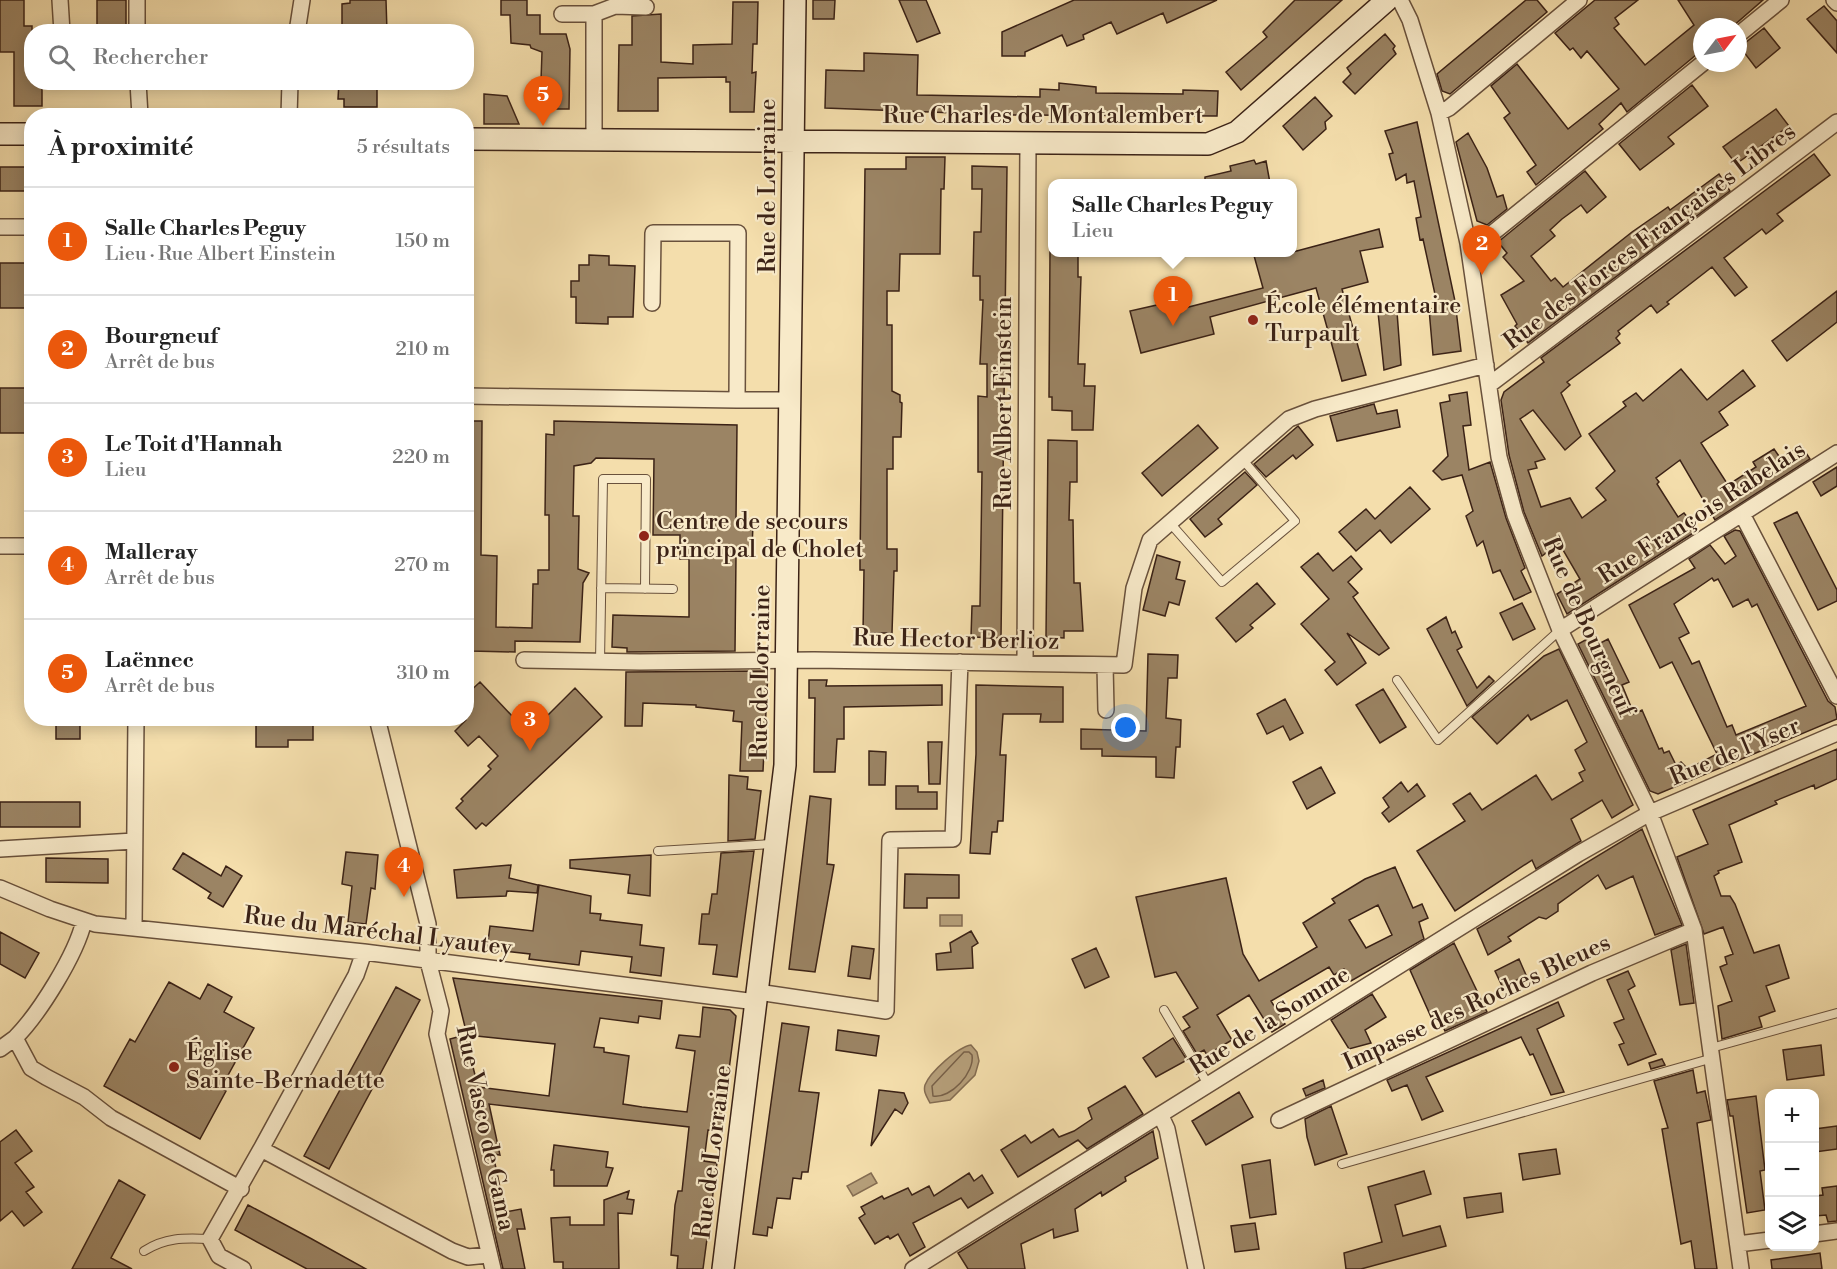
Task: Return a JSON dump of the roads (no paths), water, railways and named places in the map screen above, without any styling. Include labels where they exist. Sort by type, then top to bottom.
[{"type":"main road","name":"Rue de Lorraine","points":[[723,1269],[785,765],[792,400],[795,0]]},
{"type":"main road","name":"Rue Charles de Montalembert","points":[[474,139],[1208,144],[1237,132],[1387,0]]},
{"type":"main road","points":[[0,134],[24,134]]},
{"type":"street","points":[[60,0],[62,24]]},
{"type":"street","points":[[137,0],[137,24]]},
{"type":"street","points":[[298,24],[302,0]]},
{"type":"street","name":"Rue de Bourgneuf","points":[[1400,0],[1410,20],[1439,113],[1468,243],[1499,457],[1515,515],[1560,630],[1650,813],[1694,930],[1741,1269]]},
{"type":"street","points":[[1439,113],[1449,108],[1579,0]]},
{"type":"street","points":[[1747,28],[1781,0]]},
{"type":"street","points":[[562,14],[594,14],[615,6],[646,7]]},
{"type":"street","points":[[594,14],[594,141]]},
{"type":"street","points":[[1468,243],[1489,236],[1693,71]]},
{"type":"street","points":[[138,90],[140,108]]},
{"type":"street","points":[[289,108],[290,90]]},
{"type":"street","name":"Rue des Forces Françaises Libres","points":[[1489,386],[1837,122]]},
{"type":"street","name":"Rue Albert Einstein","points":[[1024,663],[1028,143]]},
{"type":"street","points":[[0,227],[24,227]]},
{"type":"street","points":[[652,303],[653,233],[738,233],[737,400]]},
{"type":"street","points":[[1170,523],[1289,419],[1315,409],[1486,365]]},
{"type":"street","points":[[474,396],[792,400]]},
{"type":"street","name":"Rue François Rabelais","points":[[1560,630],[1837,453]]},
{"type":"street","points":[[1742,514],[1837,696]]},
{"type":"street","name":"Rue Hector Berlioz","points":[[524,660],[788,662],[803,660],[1124,665],[1134,588],[1150,540],[1170,523]]},
{"type":"street","points":[[0,546],[24,546]]},
{"type":"street","name":"Rue du Maréchal Lyautey","points":[[0,888],[84,921],[886,1011],[890,840],[953,839],[960,662]]},
{"type":"street","points":[[1105,665],[1106,710]]},
{"type":"street","points":[[134,926],[136,726]]},
{"type":"street","name":"Rue Vasco de Gama","points":[[379,726],[428,924],[428,961],[441,1011],[437,1034],[490,1262]]},
{"type":"street","name":"Rue de l’Yser","points":[[1650,813],[1837,733]]},
{"type":"street","name":"Rue de la Somme","points":[[913,1269],[1578,854],[1650,813]]},
{"type":"street","points":[[0,849],[134,841]]},
{"type":"street","points":[[0,1049],[15,1038],[33,1019],[67,959],[84,921]]},
{"type":"street","name":"Impasse des Roches Bleues","points":[[1279,1120],[1581,978],[1694,930]]},
{"type":"street","points":[[243,1269],[219,1256],[210,1239],[241,1189],[356,975],[364,952]]},
{"type":"street","points":[[15,1038],[32,1068],[84,1097],[111,1118],[241,1189]]},
{"type":"street","points":[[1161,1116],[1167,1129],[1196,1269]]},
{"type":"street","points":[[261,1149],[452,1251],[490,1262]]},
{"type":"street","points":[[1819,1233],[1837,1231]]},
{"type":"street","points":[[1738,1244],[1765,1241]]},
{"type":"lane","points":[[1170,523],[1222,582],[1286,528],[1295,520],[1243,460]]},
{"type":"lane","points":[[600,662],[603,479],[646,479],[645,589]]},
{"type":"lane","points":[[601,588],[673,589]]},
{"type":"lane","points":[[1398,680],[1438,740],[1560,630]]},
{"type":"lane","points":[[658,851],[777,844]]},
{"type":"lane","points":[[1164,1010],[1209,1086]]},
{"type":"lane","points":[[1342,1164],[1837,1013]]},
{"type":"lane","points":[[144,1251],[158,1242],[175,1237],[210,1239]]},
{"type":"water","points":[[940,915],[962,915],[962,926],[940,926]]},
{"type":"water","points":[[971,1045],[977,1052],[979,1061],[975,1075],[950,1100],[930,1103],[925,1090],[928,1080],[952,1055]]},
{"type":"water","points":[[871,1173],[877,1183],[853,1196],[847,1186]]},
{"type":"place","name":"Laënnec","points":[[543,126]]},
{"type":"place","name":"Bourgneuf","points":[[1482,275]]},
{"type":"place","name":"École élémentaire Turpault","points":[[1253,320]]},
{"type":"place","name":"Salle Charles Peguy","points":[[1173,326]]},
{"type":"place","name":"Centre de secours principal de Cholet","points":[[644,536]]},
{"type":"place","name":"Le Toit d'Hannah","points":[[530,751]]},
{"type":"place","name":"Malleray","points":[[404,897]]},
{"type":"place","name":"Église Sainte-Bernadette","points":[[174,1067]]}]
